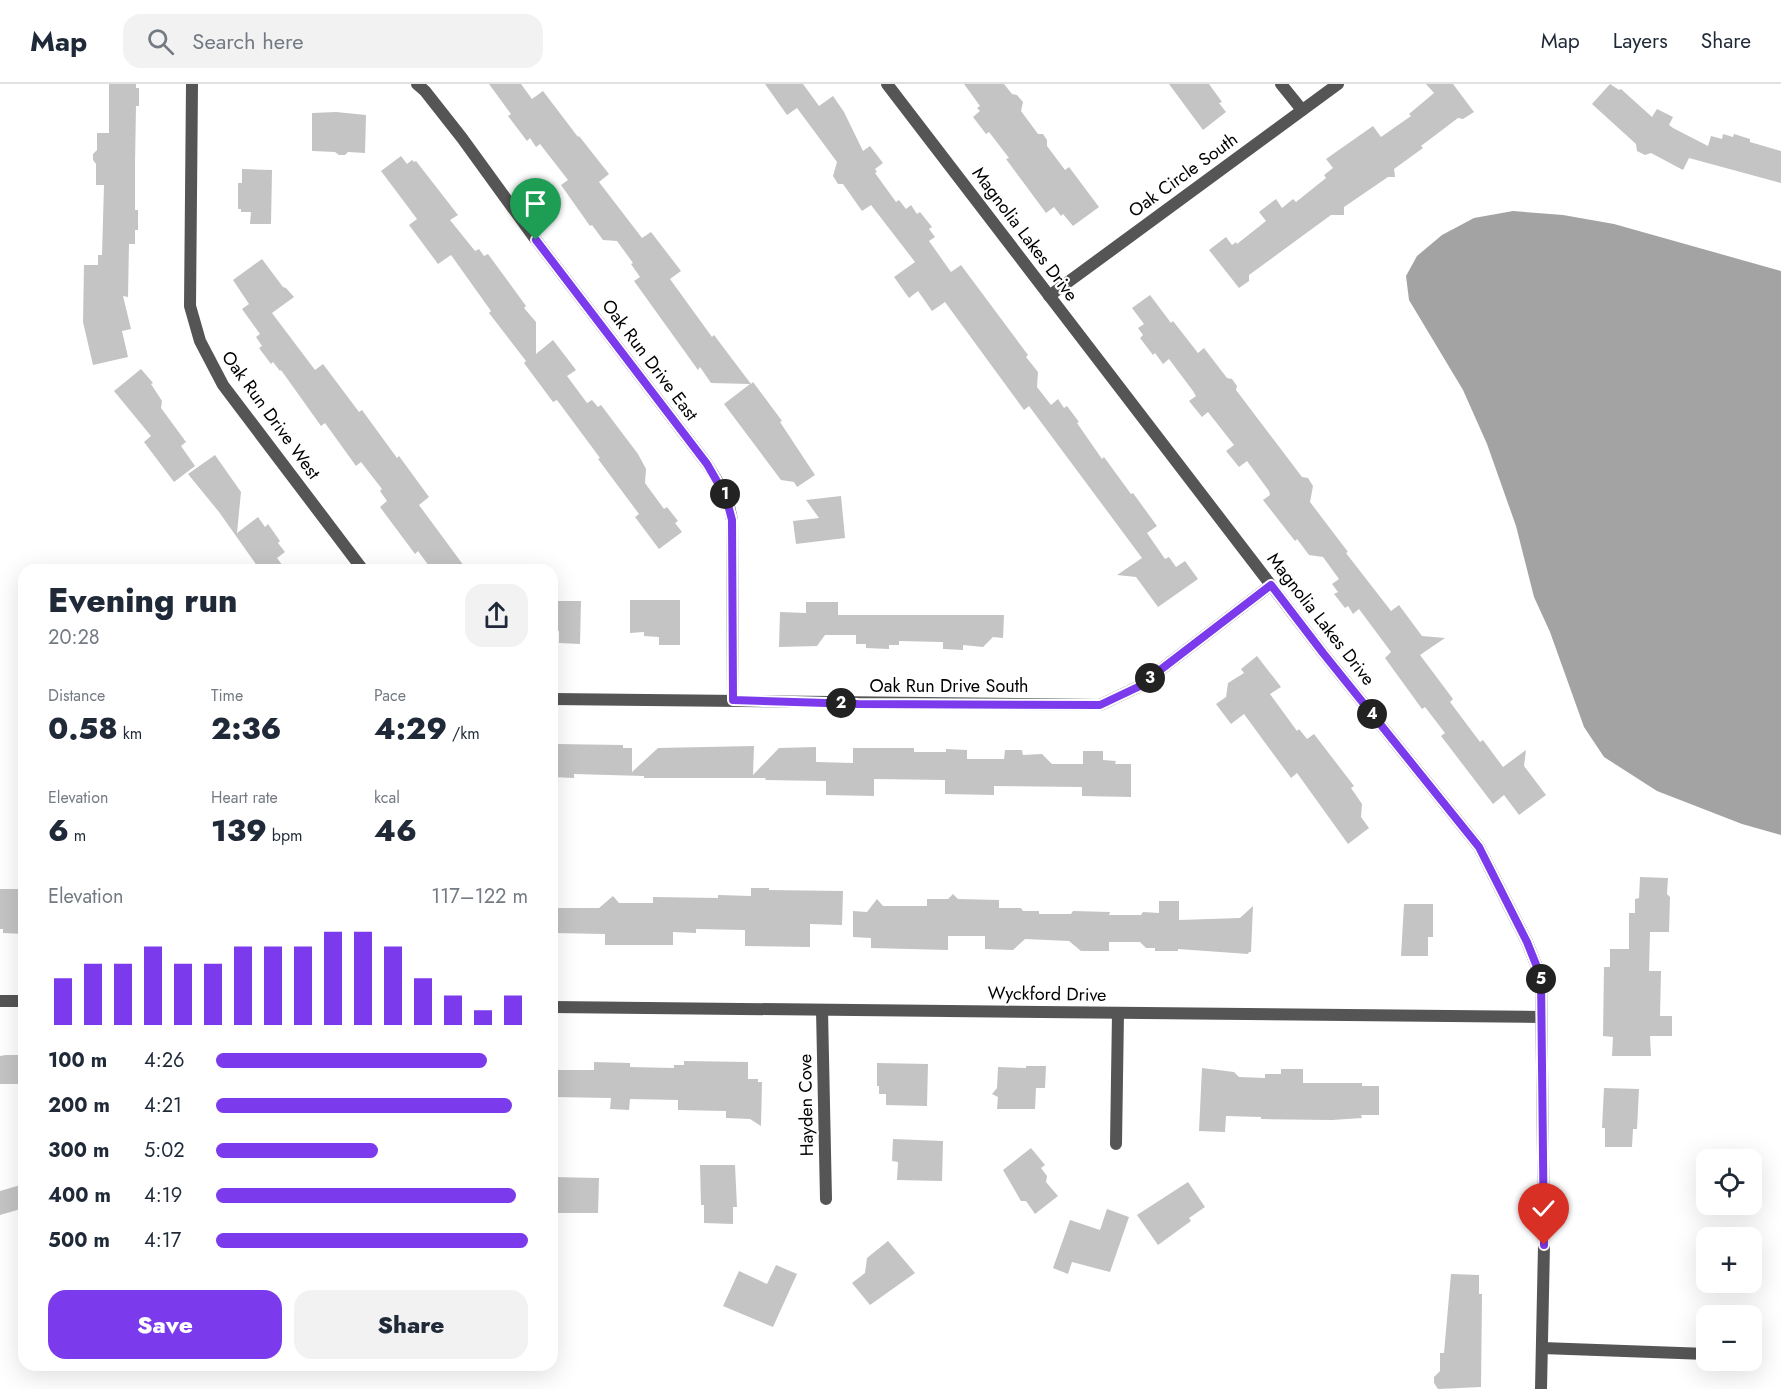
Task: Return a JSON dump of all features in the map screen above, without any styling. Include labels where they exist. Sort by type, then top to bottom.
[{"type":"street","name":"Oak Run Drive West","points":[[192,84],[190,306],[200,341],[223,385],[358,564]]},
{"type":"street","name":"Oak Run Drive East","points":[[417,84],[462,138],[536,240],[707,464],[726,497],[732,520],[733,700]]},
{"type":"street","name":"Magnolia Lakes Drive","points":[[887,84],[1323,653],[1479,847],[1527,942],[1541,977],[1544,1245],[1541,1389]]},
{"type":"street","points":[[1281,84],[1302,110]]},
{"type":"street","name":"Oak Circle South","points":[[1049,296],[1338,84]]},
{"type":"street","name":"Oak Run Drive South","points":[[558,699],[1100,705],[1138,687],[1271,585]]},
{"type":"street","points":[[0,1001],[18,1001]]},
{"type":"street","name":"Wyckford Drive","points":[[558,1007],[1541,1017]]},
{"type":"street","name":"Hayden Cove","points":[[822,1010],[826,1199]]},
{"type":"street","points":[[1116,1144],[1118,1013]]},
{"type":"street","points":[[1542,1348],[1696,1354]]},
{"type":"shaded area","points":[[1513,211],[1563,215],[1614,224],[1781,271],[1781,835],[1742,824],[1657,791],[1604,757],[1584,727],[1550,632],[1534,597],[1516,526],[1487,444],[1463,390],[1409,300],[1406,276],[1417,256],[1442,235],[1474,218]]},
{"type":"building","points":[[109,84],[136,84],[136,88],[139,88],[139,106],[136,106],[135,164],[135,210],[138,210],[138,230],[135,230],[135,244],[129,244],[128,297],[123,296],[131,329],[122,331],[128,357],[93,365],[83,322],[84,265],[98,265],[98,255],[102,255],[104,185],[96,185],[96,164],[93,154],[97,150],[97,133],[109,133]]},
{"type":"building","points":[[489,84],[521,84],[532,99],[543,91],[609,174],[599,182],[642,238],[651,232],[681,271],[670,279],[712,337],[714,335],[782,421],[780,422],[815,475],[797,487],[794,482],[781,480],[724,404],[750,384],[711,383],[700,367],[698,370],[634,281],[640,277],[617,241],[603,240],[592,225],[590,226],[561,185],[568,180],[540,144],[536,147],[530,138],[527,141],[508,116],[511,114]]},
{"type":"building","points":[[765,84],[803,84],[819,106],[833,96],[844,112],[863,151],[870,146],[883,163],[875,169],[877,172],[875,173],[896,202],[899,200],[906,209],[911,205],[917,214],[920,212],[932,227],[929,229],[935,237],[929,241],[951,272],[961,265],[1028,355],[1026,357],[1038,372],[1037,387],[1051,405],[1058,399],[1064,408],[1067,406],[1102,459],[1104,457],[1157,526],[1147,533],[1165,559],[1169,557],[1176,567],[1185,561],[1198,579],[1158,607],[1136,577],[1117,575],[1142,558],[1029,406],[1024,410],[945,302],[932,311],[918,291],[909,298],[894,277],[915,262],[871,205],[862,211],[843,184],[838,184],[833,176],[837,162],[797,108],[787,115]]},
{"type":"building","points":[[964,84],[1004,84],[1012,94],[1017,95],[1023,102],[1021,111],[1038,134],[1043,134],[1047,140],[1047,146],[1065,170],[1069,167],[1099,207],[1073,226],[1054,207],[1046,213],[1006,159],[1009,158],[989,132],[986,134],[973,117],[980,111],[977,108],[980,106]]},
{"type":"building","points":[[1169,84],[1209,84],[1226,112],[1203,130]]},
{"type":"building","points":[[1426,84],[1453,84],[1474,112],[1463,119],[1458,118],[1394,169],[1395,177],[1388,177],[1344,207],[1344,215],[1331,215],[1249,275],[1249,281],[1239,288],[1209,250],[1226,237],[1232,245],[1236,242],[1237,244],[1266,221],[1259,212],[1276,199],[1282,208],[1293,199],[1296,202],[1326,178],[1324,175],[1333,168],[1326,159],[1373,126],[1381,137],[1411,116],[1409,114],[1434,93]]},
{"type":"building","points":[[1610,84],[1621,89],[1652,117],[1657,109],[1673,117],[1669,125],[1708,146],[1711,136],[1722,139],[1723,134],[1733,137],[1734,134],[1750,139],[1750,142],[1781,151],[1781,183],[1689,158],[1683,170],[1651,153],[1645,155],[1637,151],[1636,144],[1592,104]]},
{"type":"building","points":[[336,112],[366,115],[365,153],[348,152],[345,155],[339,155],[335,152],[312,151],[312,113]]},
{"type":"building","points":[[401,156],[407,164],[412,160],[416,161],[458,215],[450,220],[475,251],[479,249],[484,256],[488,254],[526,306],[524,308],[536,322],[536,354],[553,340],[576,370],[567,376],[587,403],[592,400],[598,407],[601,405],[638,454],[646,469],[645,483],[664,509],[667,507],[678,521],[675,523],[682,532],[659,549],[635,517],[639,514],[598,459],[600,458],[557,400],[553,402],[524,363],[526,361],[489,313],[491,311],[451,255],[438,264],[409,225],[417,219],[381,171]]},
{"type":"building","points":[[242,169],[272,170],[271,224],[250,224],[251,212],[241,212],[241,209],[238,209],[238,183],[242,183]]},
{"type":"building","points":[[262,259],[283,287],[294,297],[272,313],[315,370],[323,364],[359,412],[362,410],[397,458],[399,456],[429,497],[419,505],[463,564],[428,564],[418,551],[415,554],[380,507],[387,501],[380,491],[382,489],[361,462],[356,466],[325,423],[321,426],[281,370],[273,362],[271,364],[259,348],[262,346],[256,337],[260,334],[242,309],[249,304],[233,280]]},
{"type":"building","points":[[1150,295],[1198,353],[1204,348],[1227,378],[1232,379],[1237,386],[1236,390],[1302,477],[1308,478],[1313,486],[1310,502],[1391,611],[1399,605],[1422,636],[1445,638],[1420,655],[1453,699],[1450,702],[1480,742],[1483,740],[1503,767],[1526,750],[1524,766],[1546,795],[1519,815],[1504,795],[1493,804],[1441,736],[1445,733],[1425,707],[1422,709],[1385,658],[1391,652],[1359,609],[1353,614],[1348,606],[1345,608],[1334,594],[1338,592],[1332,584],[1339,579],[1323,557],[1309,555],[1297,539],[1295,541],[1263,500],[1270,495],[1269,491],[1247,461],[1239,467],[1226,451],[1234,445],[1208,412],[1202,417],[1189,401],[1196,396],[1169,359],[1163,364],[1140,338],[1143,335],[1138,328],[1144,324],[1132,308]]},
{"type":"building","points":[[141,369],[153,383],[151,384],[162,401],[161,408],[186,442],[181,446],[195,466],[174,482],[144,442],[151,436],[114,391]]},
{"type":"building","points":[[215,455],[241,492],[237,533],[258,517],[265,527],[268,524],[280,541],[278,543],[285,552],[277,558],[282,564],[256,564],[219,512],[188,474]]},
{"type":"building","points":[[841,496],[845,538],[796,544],[793,521],[819,518],[806,500]]},
{"type":"building","points":[[630,600],[680,600],[680,645],[659,645],[659,637],[644,636],[644,632],[630,633]]},
{"type":"building","points":[[558,601],[581,601],[580,644],[559,643]]},
{"type":"building","points":[[806,602],[838,602],[838,615],[1004,615],[1003,638],[993,637],[983,647],[963,645],[963,650],[943,649],[943,642],[899,641],[899,645],[889,645],[889,649],[866,648],[866,644],[856,644],[856,635],[825,635],[817,646],[779,647],[780,612],[806,613]]},
{"type":"building","points":[[1257,656],[1281,687],[1270,694],[1297,731],[1299,729],[1307,739],[1314,734],[1354,786],[1351,788],[1362,804],[1361,817],[1369,828],[1348,844],[1297,773],[1291,778],[1244,714],[1231,724],[1216,704],[1226,697],[1228,683],[1244,673],[1241,669]]},
{"type":"building","points":[[558,744],[623,745],[623,748],[632,748],[632,772],[658,748],[754,746],[753,775],[779,748],[816,747],[816,762],[853,763],[853,748],[914,748],[914,752],[967,750],[967,759],[1004,759],[1005,750],[1022,750],[1023,755],[1042,754],[1052,764],[1083,764],[1083,751],[1103,751],[1103,760],[1116,761],[1115,764],[1131,764],[1131,797],[1082,796],[1082,787],[994,786],[994,795],[945,794],[945,780],[874,779],[874,796],[826,795],[826,781],[765,780],[766,778],[644,778],[644,776],[574,774],[574,778],[558,777]]},
{"type":"building","points":[[1640,877],[1668,878],[1669,932],[1650,932],[1649,971],[1661,971],[1660,1016],[1672,1016],[1672,1036],[1650,1036],[1651,1056],[1612,1056],[1613,1037],[1603,1036],[1604,967],[1610,967],[1610,949],[1629,949],[1629,913],[1635,913],[1635,899],[1639,898]]},
{"type":"building","points":[[751,888],[843,891],[842,925],[810,924],[810,947],[745,946],[745,930],[696,929],[696,933],[673,932],[673,945],[605,945],[605,934],[558,933],[558,908],[599,908],[613,896],[619,903],[653,903],[653,897],[751,896]]},
{"type":"building","points":[[0,889],[18,889],[18,934],[3,933],[3,929],[0,929]]},
{"type":"building","points":[[953,894],[958,899],[999,900],[999,908],[1021,908],[1023,911],[1039,911],[1039,914],[1071,914],[1073,911],[1110,912],[1109,915],[1141,915],[1143,912],[1159,913],[1159,901],[1179,901],[1179,920],[1240,918],[1253,906],[1251,952],[1248,954],[1178,949],[1178,951],[1155,951],[1155,948],[1146,948],[1140,942],[1109,942],[1109,951],[1081,951],[1069,941],[1025,939],[1013,950],[985,949],[985,936],[948,936],[948,950],[871,948],[871,938],[853,937],[853,911],[867,912],[877,899],[883,906],[927,906],[927,899],[948,899]]},
{"type":"building","points":[[1404,904],[1433,904],[1433,937],[1428,937],[1428,956],[1401,956]]},
{"type":"building","points":[[18,1055],[18,1084],[0,1084],[0,1056]]},
{"type":"building","points":[[684,1061],[748,1062],[748,1079],[758,1079],[758,1082],[762,1082],[761,1126],[750,1119],[726,1118],[726,1111],[678,1110],[678,1100],[630,1099],[629,1110],[610,1109],[611,1098],[558,1097],[558,1070],[594,1070],[594,1062],[630,1063],[630,1067],[674,1068],[674,1065],[684,1065]]},
{"type":"building","points":[[877,1063],[928,1064],[927,1106],[886,1105],[886,1094],[879,1094],[879,1086],[877,1086]]},
{"type":"building","points":[[1026,1066],[1046,1066],[1045,1088],[1036,1088],[1035,1109],[997,1109],[998,1097],[992,1094],[997,1088],[998,1067],[1026,1068]]},
{"type":"building","points":[[1202,1068],[1234,1072],[1239,1077],[1265,1078],[1265,1074],[1281,1074],[1281,1069],[1303,1069],[1303,1083],[1362,1083],[1362,1086],[1379,1086],[1379,1115],[1361,1115],[1362,1118],[1332,1120],[1226,1116],[1225,1132],[1199,1131]]},
{"type":"building","points":[[1604,1088],[1639,1089],[1637,1129],[1633,1129],[1632,1147],[1605,1147],[1605,1128],[1602,1128]]},
{"type":"building","points":[[893,1139],[943,1141],[942,1181],[897,1180],[898,1162],[892,1161]]},
{"type":"building","points":[[1031,1148],[1045,1165],[1041,1168],[1047,1176],[1046,1182],[1058,1196],[1035,1214],[1026,1201],[1021,1201],[1003,1170]]},
{"type":"building","points":[[700,1165],[735,1165],[737,1207],[733,1207],[733,1224],[704,1223]]},
{"type":"building","points":[[558,1177],[599,1178],[598,1213],[558,1213]]},
{"type":"building","points":[[1188,1182],[1205,1207],[1189,1218],[1191,1221],[1158,1245],[1137,1215]]},
{"type":"building","points":[[18,1186],[18,1210],[0,1215],[0,1191]]},
{"type":"building","points":[[1107,1209],[1129,1217],[1110,1272],[1072,1262],[1068,1274],[1053,1268],[1070,1220],[1100,1230]]},
{"type":"building","points":[[888,1241],[915,1273],[870,1305],[852,1283],[865,1273],[867,1258]]},
{"type":"building","points":[[776,1265],[797,1274],[773,1327],[723,1306],[739,1271],[767,1284]]},
{"type":"building","points":[[1451,1274],[1479,1275],[1479,1294],[1482,1294],[1481,1387],[1438,1389],[1434,1383],[1434,1377],[1440,1371],[1440,1353],[1444,1353]]},
{"type":"route","points":[[536,240],[707,464],[726,497],[732,520],[733,700],[858,704],[1100,705],[1138,687],[1271,585],[1479,847],[1527,942],[1541,977],[1544,1245]]}]
